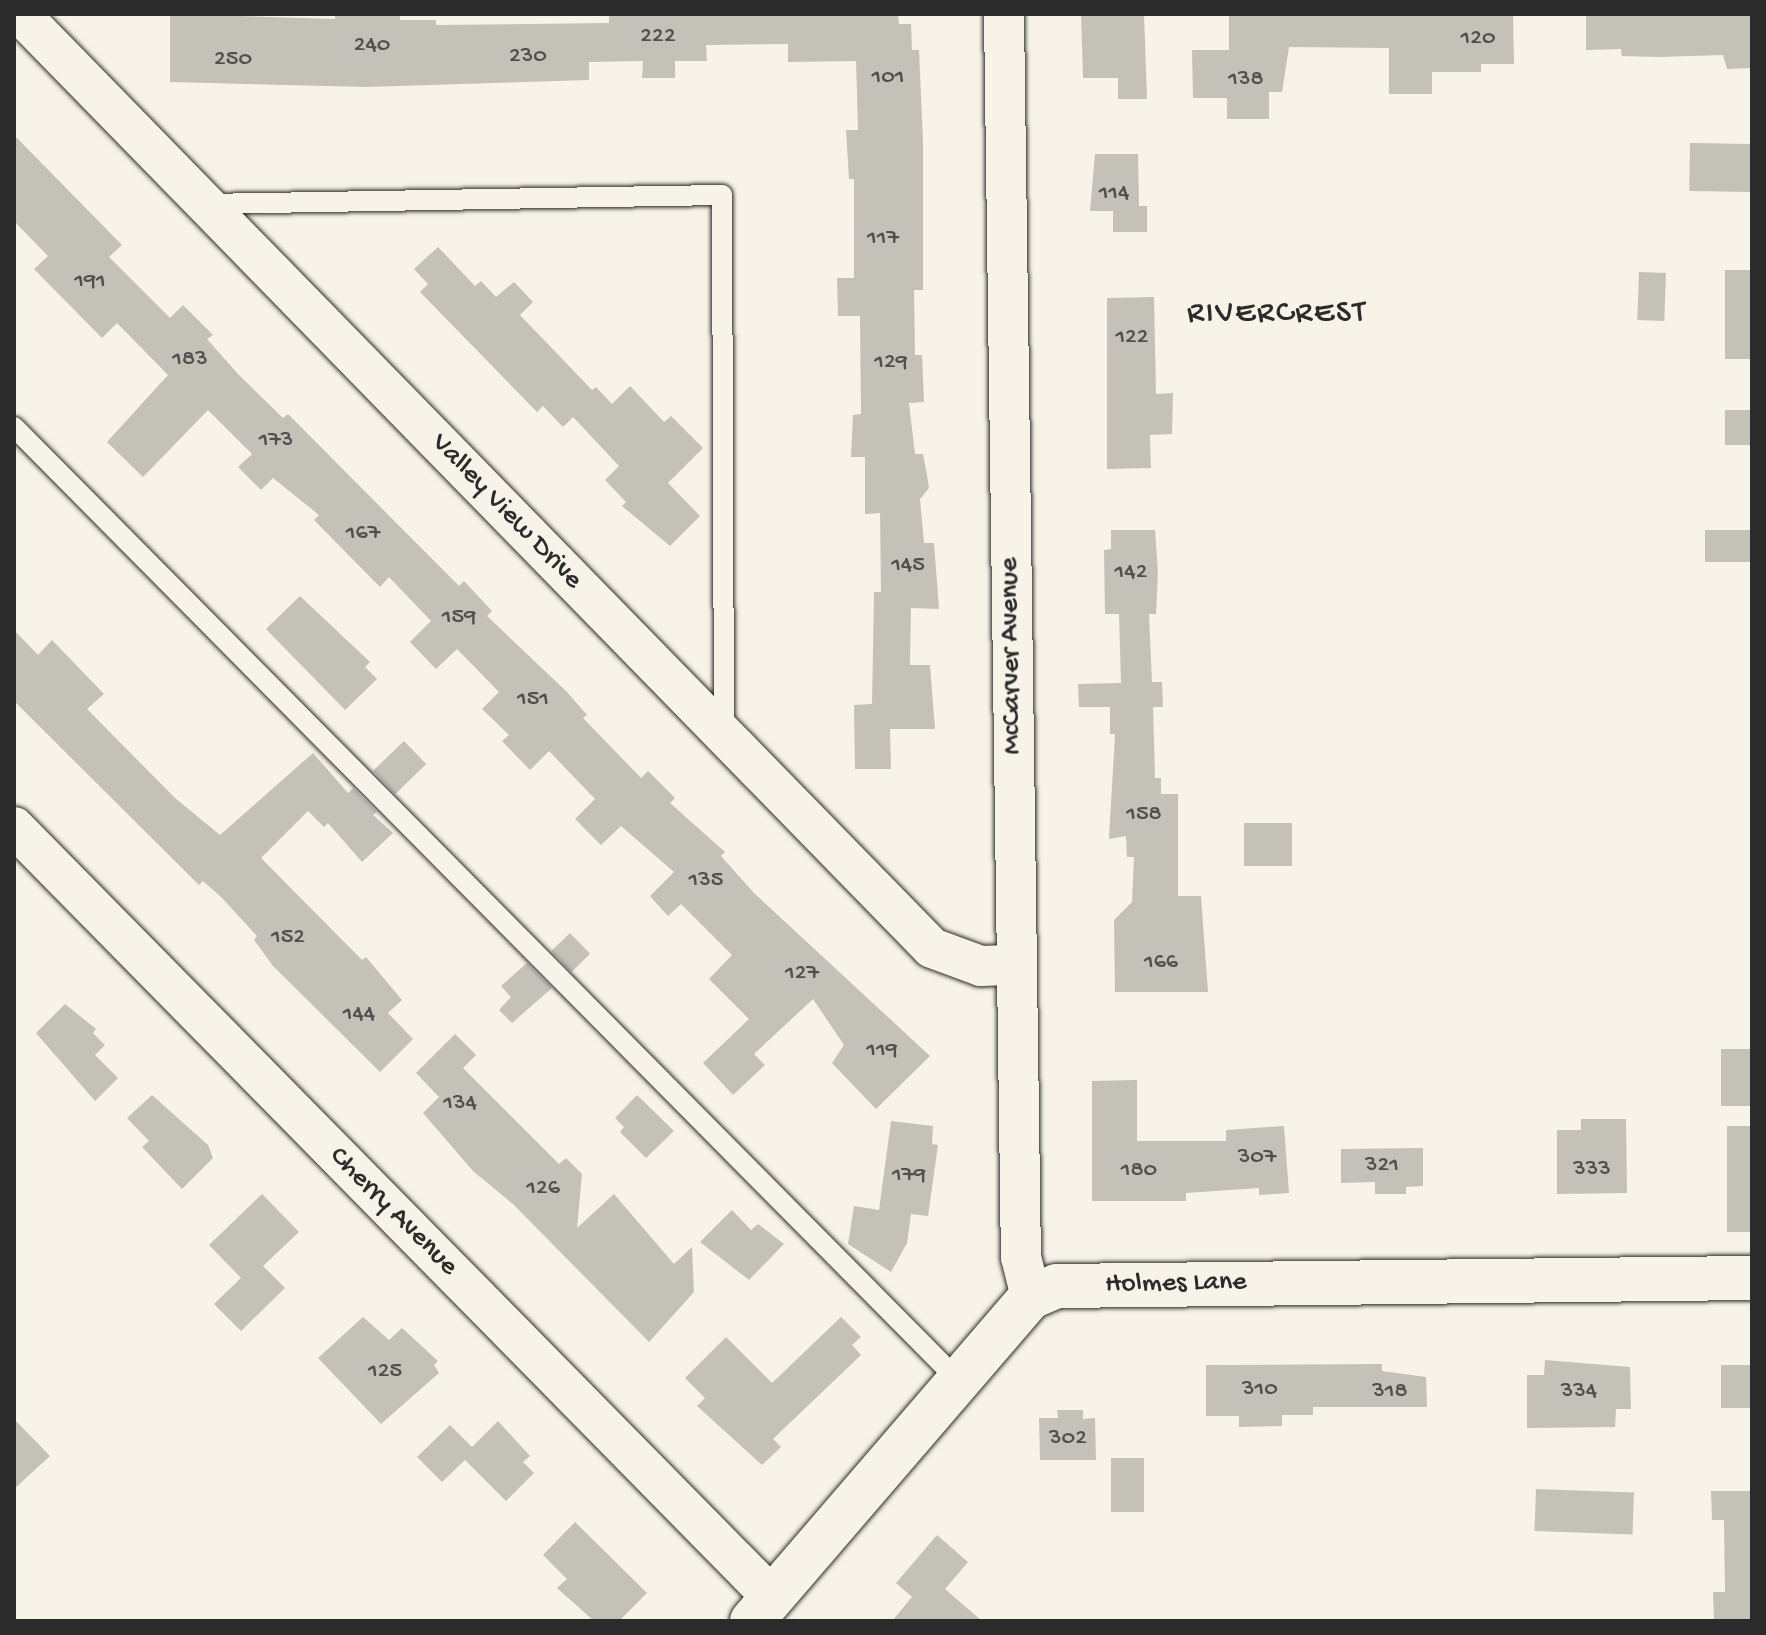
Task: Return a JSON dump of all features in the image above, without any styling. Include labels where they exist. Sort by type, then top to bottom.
[{"type":"street","name":"Valley View Drive","points":[[20,14],[932,948],[981,966],[1016,965]]},
{"type":"street","name":"McCarver Avenue","points":[[1004,14],[1021,1257],[1031,1297]]},
{"type":"street","name":"Cherry Avenue","points":[[14,827],[762,1609]]},
{"type":"street","name":"Holmes Lane","points":[[1031,1297],[1057,1286],[1752,1278]]},
{"type":"street","points":[[762,1609],[1031,1297]]},
{"type":"lane","points":[[205,204],[722,195],[724,735]]},
{"type":"lane","points":[[14,427],[958,1380]]},
{"type":"building","points":[[170,14],[335,19],[335,14],[400,14],[400,20],[436,20],[436,25],[609,23],[609,14],[898,14],[899,24],[911,24],[912,50],[919,50],[923,142],[923,290],[914,290],[915,355],[922,355],[924,402],[909,403],[915,454],[923,454],[929,488],[920,499],[924,543],[934,543],[939,609],[911,608],[910,665],[930,665],[935,729],[890,729],[891,769],[855,769],[854,705],[872,704],[874,592],[881,592],[880,513],[865,514],[865,457],[851,457],[853,415],[861,414],[860,316],[838,316],[837,278],[854,278],[854,179],[849,179],[846,130],[858,130],[856,61],[788,62],[788,44],[706,45],[707,61],[675,61],[675,78],[642,78],[643,61],[589,62],[589,80],[366,87],[170,82]]},
{"type":"building","points":[[1081,14],[1144,14],[1147,99],[1118,99],[1118,78],[1083,78]]},
{"type":"building","points":[[1229,14],[1513,14],[1514,64],[1481,64],[1481,72],[1432,72],[1432,94],[1389,94],[1389,48],[1289,47],[1282,92],[1269,92],[1269,119],[1227,119],[1227,98],[1193,98],[1192,50],[1229,50]]},
{"type":"building","points":[[1586,14],[1752,14],[1752,68],[1727,69],[1723,55],[1622,56],[1621,49],[1586,50]]},
{"type":"building","points":[[14,135],[122,245],[109,257],[170,318],[183,305],[213,335],[207,339],[238,374],[283,418],[288,414],[459,586],[464,581],[492,611],[487,616],[567,692],[587,715],[583,718],[641,778],[648,771],[675,798],[670,803],[725,852],[721,856],[754,893],[930,1056],[876,1109],[832,1063],[844,1045],[813,999],[754,1054],[765,1065],[733,1095],[703,1063],[749,1019],[709,979],[732,955],[681,904],[668,916],[650,896],[674,872],[621,826],[601,845],[575,819],[595,799],[549,751],[530,770],[502,741],[509,735],[482,709],[499,692],[457,649],[436,669],[410,642],[431,621],[389,577],[380,587],[314,520],[319,515],[273,478],[261,490],[238,467],[252,454],[208,410],[143,477],[107,442],[168,375],[117,323],[102,338],[34,269],[48,256],[14,221]]},
{"type":"building","points":[[1690,143],[1752,144],[1751,192],[1689,191]]},
{"type":"building","points":[[1095,154],[1138,154],[1139,206],[1147,206],[1147,232],[1113,232],[1113,211],[1090,211]]},
{"type":"building","points":[[438,247],[475,286],[481,281],[496,297],[514,282],[533,302],[520,315],[592,390],[596,387],[612,404],[630,386],[664,422],[671,416],[703,448],[668,483],[700,516],[670,546],[622,506],[626,502],[605,480],[619,466],[573,417],[563,427],[543,406],[537,412],[420,292],[428,284],[414,269]]},
{"type":"building","points":[[1725,270],[1752,270],[1752,359],[1725,359]]},
{"type":"building","points":[[1639,272],[1666,273],[1664,321],[1637,320]]},
{"type":"building","points":[[1154,297],[1156,394],[1173,393],[1172,434],[1150,435],[1151,468],[1107,469],[1107,298]]},
{"type":"building","points":[[1725,410],[1752,410],[1752,445],[1725,445]]},
{"type":"building","points":[[1111,530],[1155,530],[1158,572],[1156,614],[1149,614],[1152,682],[1162,682],[1163,707],[1153,707],[1155,778],[1161,778],[1161,794],[1178,794],[1178,896],[1201,896],[1208,992],[1115,992],[1114,920],[1132,902],[1134,857],[1127,857],[1126,836],[1109,839],[1115,734],[1110,734],[1110,707],[1079,707],[1078,684],[1121,683],[1119,614],[1105,614],[1104,550],[1111,549]]},
{"type":"building","points":[[1705,530],[1752,530],[1752,562],[1705,562]]},
{"type":"building","points":[[300,596],[370,662],[365,667],[377,679],[345,710],[266,629]]},
{"type":"building","points":[[14,630],[38,655],[52,640],[104,694],[87,709],[175,798],[220,835],[313,753],[348,793],[353,788],[377,812],[373,815],[393,833],[362,862],[328,823],[324,827],[308,811],[261,858],[362,960],[366,957],[402,1000],[388,1013],[413,1039],[380,1072],[273,966],[254,940],[257,936],[221,897],[203,881],[199,885],[14,701]]},
{"type":"building","points":[[404,741],[426,764],[395,794],[373,771]]},
{"type":"building","points":[[1244,823],[1292,823],[1292,866],[1244,866]]},
{"type":"building","points":[[570,933],[590,954],[571,972],[551,951]]},
{"type":"building","points":[[527,963],[552,988],[512,1023],[499,1010],[511,997],[501,986]]},
{"type":"building","points":[[65,1004],[96,1029],[93,1033],[105,1045],[95,1055],[118,1078],[95,1101],[36,1033]]},
{"type":"building","points":[[455,1034],[476,1055],[463,1068],[559,1164],[566,1158],[582,1174],[577,1228],[614,1194],[674,1264],[692,1247],[694,1292],[649,1342],[513,1204],[473,1171],[423,1113],[439,1097],[416,1073]]},
{"type":"building","points":[[1721,1049],[1750,1049],[1750,1106],[1721,1106]]},
{"type":"building","points":[[1137,1080],[1137,1141],[1226,1141],[1226,1130],[1284,1126],[1289,1193],[1259,1195],[1259,1188],[1186,1193],[1186,1201],[1092,1201],[1092,1081]]},
{"type":"building","points":[[152,1095],[208,1145],[213,1158],[182,1189],[142,1147],[149,1141],[127,1118]]},
{"type":"building","points":[[637,1095],[674,1131],[646,1158],[620,1132],[624,1127],[615,1118]]},
{"type":"building","points":[[1581,1119],[1626,1119],[1627,1193],[1557,1194],[1557,1130],[1581,1130]]},
{"type":"building","points":[[891,1121],[933,1126],[932,1144],[938,1145],[928,1216],[911,1214],[907,1243],[891,1272],[848,1244],[854,1206],[879,1210]]},
{"type":"building","points":[[1727,1126],[1752,1126],[1752,1232],[1727,1232]]},
{"type":"building","points":[[1423,1148],[1423,1186],[1406,1187],[1406,1194],[1375,1194],[1375,1182],[1341,1183],[1341,1149]]},
{"type":"building","points":[[262,1194],[299,1232],[263,1266],[285,1288],[241,1331],[214,1304],[241,1278],[209,1245]]},
{"type":"building","points":[[732,1210],[751,1230],[758,1224],[784,1244],[749,1280],[700,1242]]},
{"type":"building","points":[[363,1317],[389,1340],[402,1328],[438,1361],[434,1365],[439,1373],[381,1424],[318,1358]]},
{"type":"building","points":[[841,1317],[861,1337],[852,1345],[861,1355],[773,1439],[781,1447],[762,1465],[697,1406],[705,1398],[685,1378],[726,1337],[772,1383]]},
{"type":"building","points":[[1545,1360],[1630,1367],[1631,1409],[1616,1409],[1615,1427],[1527,1428],[1527,1375],[1544,1375]]},
{"type":"building","points":[[1382,1364],[1382,1371],[1426,1377],[1427,1407],[1313,1407],[1313,1415],[1282,1415],[1282,1426],[1239,1427],[1239,1416],[1206,1416],[1206,1365]]},
{"type":"building","points":[[1721,1365],[1752,1365],[1752,1408],[1721,1408]]},
{"type":"building","points":[[1057,1410],[1083,1410],[1083,1419],[1095,1418],[1096,1460],[1040,1460],[1039,1418],[1058,1418]]},
{"type":"building","points":[[14,1419],[50,1456],[14,1489]]},
{"type":"building","points":[[498,1421],[530,1456],[523,1462],[534,1473],[506,1501],[465,1460],[442,1482],[417,1457],[450,1425],[472,1447]]},
{"type":"building","points":[[1111,1458],[1144,1458],[1144,1512],[1111,1512]]},
{"type":"building","points":[[1536,1489],[1634,1492],[1632,1534],[1535,1531]]},
{"type":"building","points":[[1711,1491],[1752,1491],[1752,1621],[1714,1621],[1713,1592],[1725,1592],[1724,1520],[1712,1520]]},
{"type":"building","points":[[575,1522],[647,1593],[619,1621],[594,1621],[557,1588],[567,1579],[543,1555]]},
{"type":"building","points":[[937,1535],[968,1562],[945,1589],[982,1621],[892,1621],[912,1597],[896,1583]]},
{"type":"district","name":"RIVERCREST","points":[[1277,314]]}]
